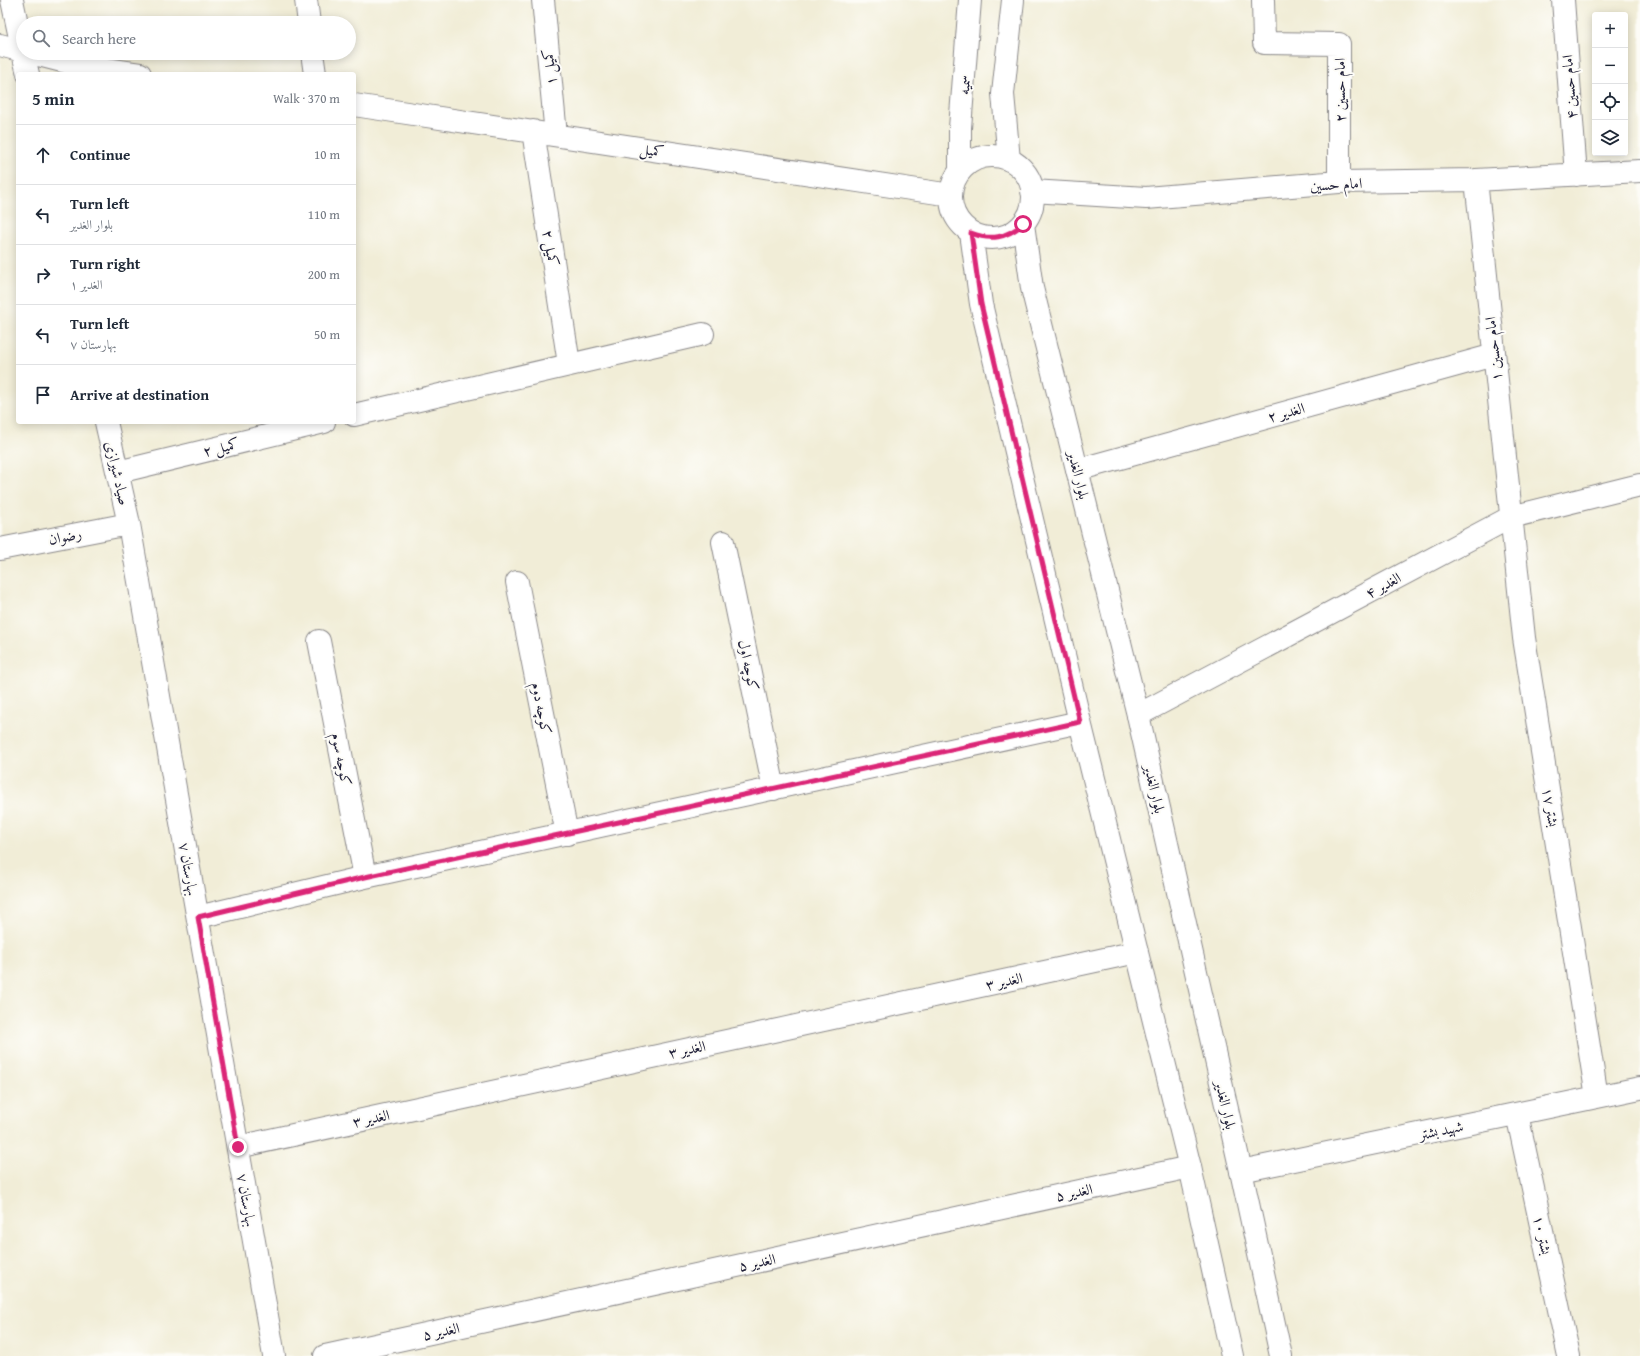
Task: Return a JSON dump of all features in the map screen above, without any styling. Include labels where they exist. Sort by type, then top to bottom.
[{"type":"street","points":[[12,0],[16,19]]},
{"type":"street","points":[[306,0],[308,16]]},
{"type":"street","name":"کمیل ۱","points":[[543,0],[556,135]]},
{"type":"street","name":"سمیه","points":[[960,170],[960,128],[970,0]]},
{"type":"street","points":[[1009,160],[1003,94],[1013,0]]},
{"type":"street","name":"امام حسین ۲","points":[[1263,0],[1264,43],[1339,44],[1339,182]]},
{"type":"street","name":"امام حسین ۴","points":[[1563,0],[1576,175]]},
{"type":"street","points":[[0,45],[16,50]]},
{"type":"street","points":[[25,60],[28,72]]},
{"type":"street","points":[[58,60],[78,65],[126,72]]},
{"type":"street","points":[[313,60],[315,72]]},
{"type":"street","name":"کمیل","points":[[356,105],[950,195]]},
{"type":"street","name":"کمیل ۲","points":[[533,131],[568,364]]},
{"type":"street","points":[[996,156],[1009,160],[1020,168],[1028,178],[1032,191],[1032,203],[1029,214],[1023,224],[1014,232],[1004,237],[981,237],[971,233],[962,226],[956,217],[950,195],[960,170],[970,162],[983,157],[996,156]]},
{"type":"street","name":"امام حسین","points":[[1032,191],[1146,198],[1339,182],[1476,180],[1640,171]]},
{"type":"street","name":"امام حسین ۱","points":[[1476,180],[1511,517]]},
{"type":"street","name":"بلوار الغدیر","points":[[1023,224],[1032,288],[1138,715],[1241,1171],[1281,1356]]},
{"type":"street","points":[[971,233],[981,304],[1080,722],[1190,1167],[1232,1356]]},
{"type":"street","points":[[356,415],[568,364],[703,334]]},
{"type":"street","name":"الغدیر ۲","points":[[1077,470],[1494,355]]},
{"type":"street","name":"صیاد شیرازی","points":[[106,424],[129,524]]},
{"type":"street","name":"کمیل ۲","points":[[118,472],[316,424]]},
{"type":"street","name":"الغدیر ۴","points":[[1138,715],[1511,517],[1640,485]]},
{"type":"street","name":"بشتر ۱۷","points":[[1511,517],[1524,638],[1597,1097]]},
{"type":"street","name":"رضوان","points":[[0,549],[129,524]]},
{"type":"street","name":"بهارستان ۷","points":[[129,524],[274,1356]]},
{"type":"street","name":"کوچه اول","points":[[724,542],[774,789]]},
{"type":"street","name":"کوچه دوم","points":[[517,582],[567,834]]},
{"type":"street","name":"کوچه سوم","points":[[319,641],[365,877]]},
{"type":"street","points":[[198,917],[365,877],[1080,722]]},
{"type":"street","name":"الغدیر ۳","points":[[238,1147],[1137,952]]},
{"type":"street","name":"شهید بشتر","points":[[1241,1171],[1640,1088]]},
{"type":"street","name":"بشتر ۱۰","points":[[1517,1114],[1570,1356]]},
{"type":"street","name":"الغدیر ۵","points":[[325,1356],[1190,1167]]},
{"type":"route","points":[[238,1147],[198,917],[365,877],[1080,722],[981,304],[971,233],[981,237],[1004,237],[1014,232],[1023,224]]}]
